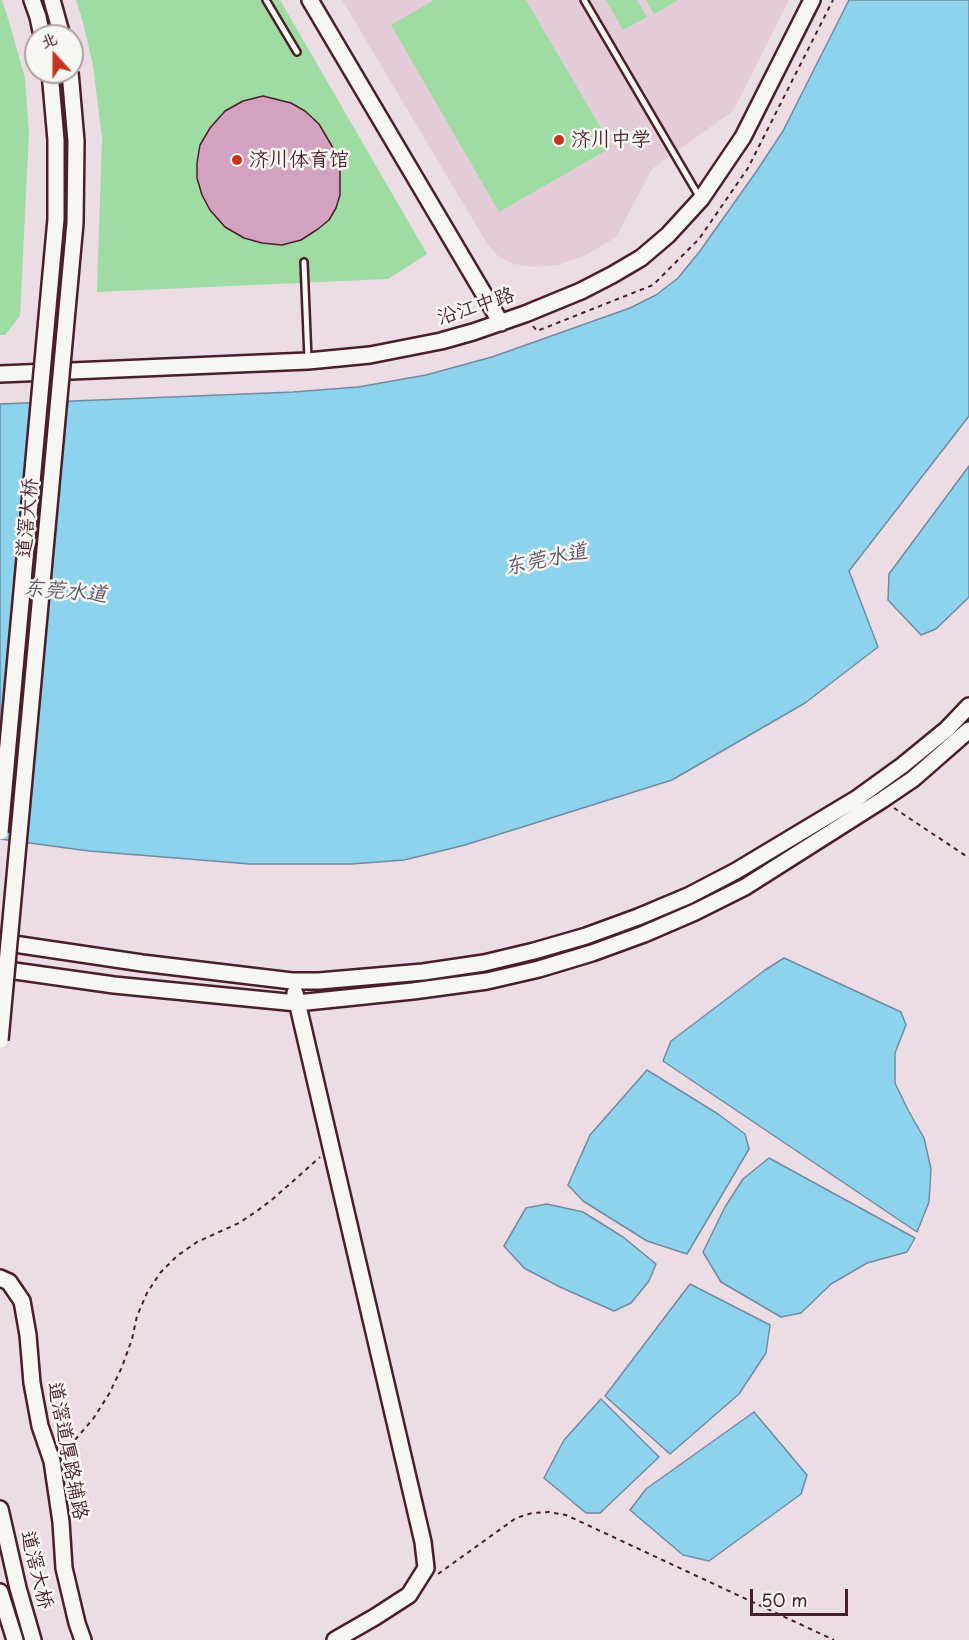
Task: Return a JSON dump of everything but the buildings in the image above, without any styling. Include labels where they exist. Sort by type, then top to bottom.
[{"type":"street","points":[[32,0],[39,24]]},
{"type":"street","points":[[52,0],[59,24]]},
{"type":"street","points":[[310,0],[501,323]]},
{"type":"street","name":"沿江中路","points":[[0,374],[348,358],[402,350],[441,341],[501,323],[581,291],[641,258],[668,235],[701,199],[743,136],[812,0]]},
{"type":"street","name":"道滘大桥","points":[[0,832],[56,219],[56,140],[51,84]]},
{"type":"street","name":"道滘大桥","points":[[0,1040],[75,223],[76,141],[71,84]]},
{"type":"street","points":[[0,942],[142,963],[292,981],[423,972],[484,963],[576,939],[638,917],[688,896],[736,871],[856,799],[929,744],[969,706]]},
{"type":"street","points":[[0,969],[114,985],[297,1003],[488,981],[538,969],[644,934],[745,887],[913,779],[969,730]]},
{"type":"street","points":[[292,981],[423,1542],[426,1568],[409,1595],[335,1640]]},
{"type":"street","name":"道滘道厚路辅路","points":[[0,1278],[9,1282],[22,1301],[40,1426],[52,1461],[61,1522],[64,1568],[83,1640]]},
{"type":"street","name":"道滘大桥","points":[[0,1509],[18,1588],[33,1640]]},
{"type":"street","name":"道滘大桥","points":[[0,1593],[15,1640]]},
{"type":"lane","points":[[266,0],[297,52]]},
{"type":"lane","points":[[584,0],[701,199]]},
{"type":"lane","points":[[304,262],[308,361]]},
{"type":"path","points":[[882,800],[969,858]]},
{"type":"path","points":[[52,1461],[87,1426],[109,1394],[122,1367],[137,1316],[147,1293],[160,1273],[177,1256],[197,1242],[239,1223],[257,1211],[331,1148]]},
{"type":"path","points":[[437,1575],[516,1518],[532,1513],[549,1512],[566,1515],[834,1640]]},
{"type":"shaded area","name":"济川中学","points":[[342,0],[789,0],[733,111],[652,169],[616,237],[586,255],[558,265],[534,267],[514,264],[498,256],[488,245]]},
{"type":"green space","points":[[0,0],[2,0],[24,74],[29,133],[20,316],[5,335],[0,335]]},
{"type":"green space","name":"济川体育馆","points":[[76,0],[280,0],[427,254],[388,279],[97,292],[102,138],[93,66]]},
{"type":"green space","points":[[434,0],[526,0],[612,147],[499,212],[391,25]]},
{"type":"green space","points":[[606,0],[637,0],[647,17],[623,30]]},
{"type":"green space","points":[[646,0],[677,0],[677,1],[654,14]]},
{"type":"water","name":"东莞水道","points":[[849,0],[969,0],[969,416],[849,571],[878,647],[805,703],[672,780],[465,845],[404,860],[352,864],[250,864],[89,851],[0,839],[0,404],[293,392],[358,387],[426,375],[492,357],[630,308],[656,295],[678,278],[700,251],[783,131]]},
{"type":"water","points":[[969,466],[969,597],[936,629],[921,635],[888,600],[889,574]]},
{"type":"water","points":[[784,958],[901,1012],[906,1025],[895,1053],[895,1083],[924,1138],[931,1169],[929,1202],[917,1232],[663,1061],[671,1041]]},
{"type":"water","points":[[647,1070],[718,1114],[745,1134],[749,1149],[687,1254],[647,1241],[583,1201],[568,1185],[590,1135]]},
{"type":"water","points":[[769,1158],[915,1238],[907,1252],[867,1263],[831,1284],[801,1313],[781,1317],[721,1282],[703,1252],[725,1207],[743,1179]]},
{"type":"water","points":[[547,1204],[583,1212],[623,1237],[656,1264],[649,1281],[631,1303],[614,1311],[560,1287],[524,1268],[504,1246],[526,1208]]},
{"type":"water","points":[[690,1284],[770,1325],[766,1353],[739,1394],[670,1454],[605,1396]]},
{"type":"water","points":[[601,1399],[659,1457],[600,1513],[586,1513],[544,1478],[564,1440]]},
{"type":"water","points":[[754,1412],[807,1475],[801,1494],[709,1561],[683,1555],[630,1510],[646,1489]]},
{"type":"place","name":"济川中学","points":[[559,140]]},
{"type":"place","name":"济川体育馆","points":[[237,160]]}]
